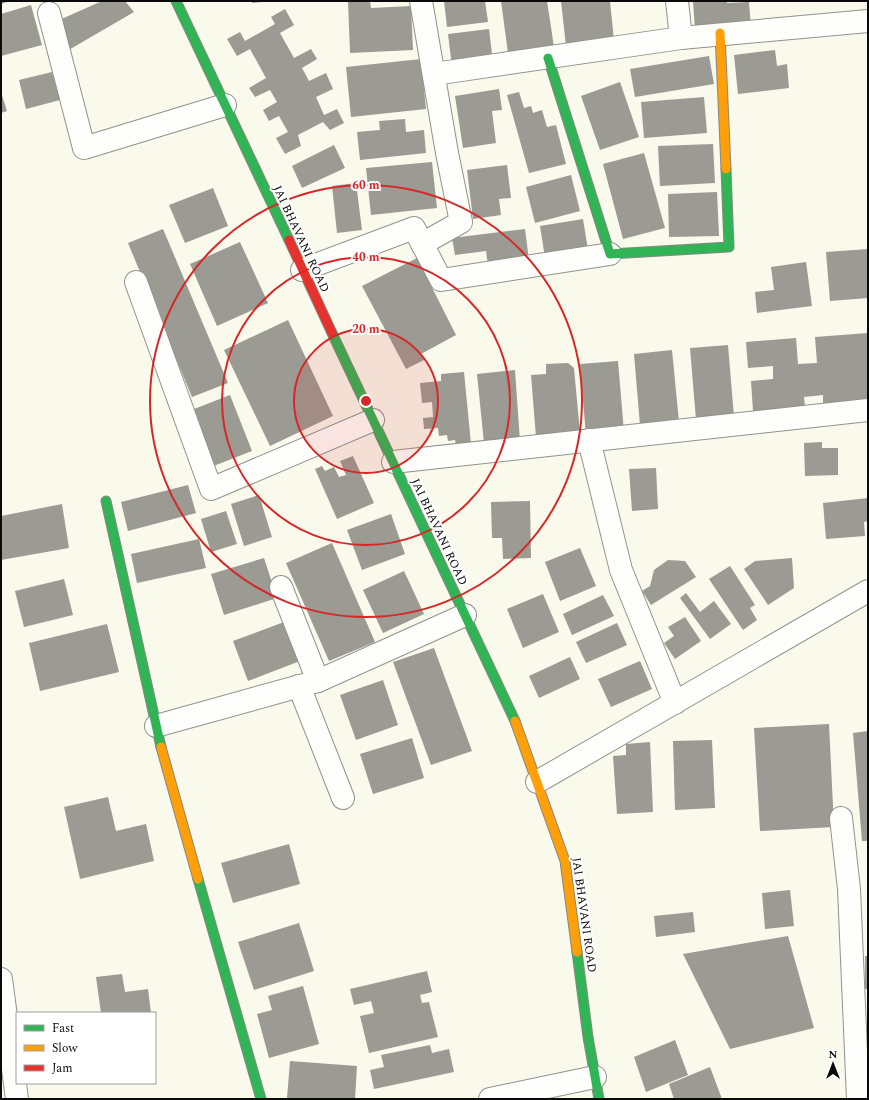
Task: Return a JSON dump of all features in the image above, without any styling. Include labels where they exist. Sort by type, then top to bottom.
[{"type":"street","name":"JAI BHAVANI ROAD","points":[[176,1],[513,716],[565,861],[588,1037],[599,1099]]},
{"type":"street","points":[[421,1],[447,153],[461,222],[422,244]]},
{"type":"street","points":[[676,1],[681,38]]},
{"type":"street","points":[[49,13],[84,148],[225,106]]},
{"type":"street","points":[[434,74],[720,33],[868,21]]},
{"type":"street","points":[[302,270],[414,228],[441,280],[610,254],[729,247],[720,33]]},
{"type":"street","points":[[548,58],[610,254]]},
{"type":"street","points":[[136,282],[211,489],[373,420]]},
{"type":"street","points":[[393,462],[868,410]]},
{"type":"street","points":[[589,440],[621,570],[674,703]]},
{"type":"street","points":[[106,501],[166,767],[261,1099]]},
{"type":"street","points":[[281,587],[343,798]]},
{"type":"street","points":[[537,782],[868,591]]},
{"type":"street","points":[[156,726],[309,683],[465,615]]},
{"type":"street","points":[[841,818],[849,889],[858,1099]]},
{"type":"street","points":[[1,979],[17,1099]]},
{"type":"street","points":[[490,1099],[595,1077]]},
{"type":"building","points":[[1,1],[10,1],[1,4]]},
{"type":"building","points":[[102,1],[125,1],[134,12],[67,51],[57,21]]},
{"type":"building","points":[[252,1],[263,1],[263,2],[252,3]]},
{"type":"building","points":[[348,1],[370,1],[371,8],[411,6],[413,50],[350,53]]},
{"type":"building","points":[[444,1],[485,1],[488,22],[447,27]]},
{"type":"building","points":[[501,1],[547,1],[554,47],[508,53]]},
{"type":"building","points":[[561,1],[610,1],[614,41],[566,46]]},
{"type":"building","points":[[693,1],[727,1],[727,3],[749,2],[751,27],[695,30]]},
{"type":"building","points":[[31,5],[42,45],[1,56],[1,14]]},
{"type":"building","points":[[285,9],[294,25],[280,33],[294,58],[311,49],[317,59],[302,68],[309,81],[326,73],[333,89],[316,97],[324,115],[337,109],[344,123],[330,130],[323,122],[298,135],[301,146],[285,154],[276,138],[288,132],[279,116],[269,121],[263,110],[277,102],[270,90],[255,97],[249,88],[266,78],[250,49],[237,56],[227,39],[240,32],[245,41],[275,24],[271,17]]},
{"type":"building","points":[[489,29],[493,62],[452,67],[448,34]]},
{"type":"building","points":[[775,50],[777,66],[787,64],[789,88],[738,94],[734,55]]},
{"type":"building","points":[[709,56],[714,84],[635,97],[630,69]]},
{"type":"building","points":[[421,59],[426,109],[351,117],[346,67]]},
{"type":"building","points":[[52,72],[60,100],[26,109],[19,80]]},
{"type":"building","points":[[620,82],[639,137],[600,150],[581,96]]},
{"type":"building","points":[[499,89],[502,110],[492,111],[496,143],[463,148],[455,96]]},
{"type":"building","points":[[1,92],[7,111],[1,113]]},
{"type":"building","points":[[519,92],[524,108],[531,106],[533,113],[542,110],[547,127],[556,125],[566,164],[529,173],[507,95]]},
{"type":"building","points":[[704,97],[707,133],[644,138],[641,102]]},
{"type":"building","points":[[405,119],[406,132],[424,130],[426,153],[360,160],[357,132],[380,130],[379,121]]},
{"type":"building","points":[[713,144],[715,183],[660,186],[658,146]]},
{"type":"building","points":[[334,145],[345,168],[302,188],[292,166]]},
{"type":"building","points":[[644,153],[665,228],[623,239],[603,164]]},
{"type":"building","points":[[432,162],[437,208],[371,215],[366,168]]},
{"type":"building","points":[[507,165],[511,198],[499,199],[501,215],[473,219],[467,170]]},
{"type":"building","points":[[571,175],[580,211],[535,223],[526,187]]},
{"type":"building","points":[[356,183],[362,230],[337,233],[332,186]]},
{"type":"building","points":[[213,188],[228,226],[185,243],[169,205]]},
{"type":"building","points":[[717,192],[719,236],[669,237],[668,194]]},
{"type":"building","points":[[583,219],[588,250],[545,258],[540,226]]},
{"type":"building","points":[[163,229],[228,383],[192,397],[128,243]]},
{"type":"building","points":[[525,229],[529,260],[488,265],[486,251],[455,255],[452,238]]},
{"type":"building","points":[[240,242],[268,303],[217,326],[190,264]]},
{"type":"building","points":[[868,249],[868,298],[830,301],[826,252]]},
{"type":"building","points":[[417,258],[456,335],[421,354],[424,360],[406,369],[362,286]]},
{"type":"building","points":[[806,262],[812,306],[757,313],[755,292],[774,290],[771,267]]},
{"type":"building","points":[[288,320],[333,416],[270,446],[224,350]]},
{"type":"building","points":[[868,333],[868,400],[823,403],[823,395],[804,397],[805,407],[753,411],[751,381],[773,379],[773,366],[748,368],[746,342],[796,338],[798,364],[817,363],[815,337]]},
{"type":"building","points":[[728,345],[734,417],[696,420],[690,348]]},
{"type":"building","points":[[672,350],[679,422],[640,425],[634,354]]},
{"type":"building","points":[[618,361],[624,432],[586,436],[580,364]]},
{"type":"building","points":[[568,363],[574,368],[580,433],[536,437],[531,375],[546,374],[546,364]]},
{"type":"building","points":[[515,370],[520,442],[484,443],[477,374]]},
{"type":"building","points":[[464,372],[471,444],[456,445],[455,440],[448,441],[447,435],[439,436],[438,428],[424,429],[423,418],[433,417],[432,402],[422,403],[420,383],[441,381],[441,374]]},
{"type":"building","points":[[230,395],[252,451],[211,467],[189,411]]},
{"type":"building","points":[[822,442],[822,448],[838,448],[838,475],[805,476],[804,443]]},
{"type":"building","points":[[353,456],[374,503],[337,519],[315,469],[322,466],[325,471],[334,467],[339,477],[346,475],[340,461]]},
{"type":"building","points":[[656,468],[658,509],[632,511],[629,469]]},
{"type":"building","points":[[188,485],[196,513],[128,531],[121,502]]},
{"type":"building","points":[[259,495],[272,537],[244,546],[231,504]]},
{"type":"building","points":[[868,498],[868,521],[864,522],[865,536],[826,539],[823,503]]},
{"type":"building","points":[[530,501],[531,558],[503,559],[502,538],[492,538],[491,502]]},
{"type":"building","points":[[62,504],[69,548],[1,560],[1,516]]},
{"type":"building","points":[[226,511],[237,544],[211,552],[201,519]]},
{"type":"building","points":[[391,514],[405,554],[362,570],[347,530]]},
{"type":"building","points":[[199,539],[206,568],[137,583],[131,554]]},
{"type":"building","points":[[332,543],[375,642],[329,661],[286,563]]},
{"type":"building","points":[[580,548],[596,586],[560,601],[545,562]]},
{"type":"building","points":[[264,558],[277,598],[224,615],[211,574]]},
{"type":"building","points":[[792,558],[794,588],[768,605],[744,569],[755,561]]},
{"type":"building","points":[[668,560],[685,561],[696,577],[651,605],[642,591],[650,586],[654,570]]},
{"type":"building","points":[[730,566],[755,605],[750,608],[757,620],[743,630],[709,579]]},
{"type":"building","points":[[404,571],[424,614],[383,633],[363,590]]},
{"type":"building","points":[[64,579],[73,615],[24,627],[15,591]]},
{"type":"building","points":[[686,593],[700,612],[714,601],[731,624],[710,639],[680,598]]},
{"type":"building","points":[[543,594],[559,632],[523,648],[507,609]]},
{"type":"building","points":[[603,595],[614,616],[572,635],[563,614]]},
{"type":"building","points":[[685,617],[701,641],[675,659],[664,643],[674,636],[668,627]]},
{"type":"building","points":[[284,622],[300,661],[248,681],[233,641]]},
{"type":"building","points":[[617,623],[627,645],[586,663],[576,642]]},
{"type":"building","points":[[107,624],[119,672],[40,691],[29,643]]},
{"type":"building","points":[[434,648],[472,751],[431,765],[393,662]]},
{"type":"building","points":[[570,657],[580,679],[539,698],[529,676]]},
{"type":"building","points":[[640,661],[652,689],[611,707],[598,679]]},
{"type":"building","points":[[383,680],[398,725],[356,740],[340,695]]},
{"type":"building","points":[[829,724],[834,827],[760,831],[754,728]]},
{"type":"building","points":[[868,731],[868,841],[862,841],[853,733]]},
{"type":"building","points":[[412,738],[424,778],[373,794],[360,754]]},
{"type":"building","points":[[712,740],[715,808],[675,810],[673,741]]},
{"type":"building","points":[[650,742],[653,812],[617,814],[613,756],[626,755],[626,744]]},
{"type":"building","points":[[108,797],[116,831],[146,824],[154,861],[80,879],[64,807]]},
{"type":"building","points":[[289,844],[300,884],[233,903],[221,863]]},
{"type":"building","points":[[790,890],[794,926],[765,929],[762,893]]},
{"type":"building","points":[[693,912],[695,932],[656,937],[654,916]]},
{"type":"building","points":[[299,923],[314,971],[254,990],[238,942]]},
{"type":"building","points":[[788,936],[814,1028],[730,1049],[683,954]]},
{"type":"building","points":[[865,956],[868,956],[868,989],[865,989]]},
{"type":"building","points":[[427,971],[432,992],[420,995],[422,1003],[429,1002],[438,1037],[369,1053],[360,1016],[374,1013],[371,1001],[354,1005],[350,989]]},
{"type":"building","points":[[122,974],[125,992],[148,989],[151,1012],[101,1012],[96,977]]},
{"type":"building","points":[[303,986],[319,1044],[269,1058],[257,1014],[272,1010],[268,996]]},
{"type":"building","points":[[675,1040],[688,1075],[646,1092],[634,1057]]},
{"type":"building","points":[[430,1045],[432,1053],[449,1049],[454,1072],[374,1089],[370,1070],[384,1067],[381,1055]]},
{"type":"building","points":[[290,1061],[357,1066],[355,1099],[287,1098]]},
{"type":"building","points":[[710,1067],[722,1099],[674,1099],[669,1084]]},
{"type":"traffic: fast","points":[[176,1],[289,240]]},
{"type":"traffic: fast","points":[[548,58],[610,254],[729,247],[726,169]]},
{"type":"traffic: fast","points":[[332,333],[515,721]]},
{"type":"traffic: fast","points":[[106,501],[161,747]]},
{"type":"traffic: fast","points":[[198,879],[261,1099]]},
{"type":"traffic: fast","points":[[577,952],[588,1037],[599,1099]]},
{"type":"traffic: slow","points":[[720,33],[726,169]]},
{"type":"traffic: slow","points":[[515,721],[565,861],[577,952]]},
{"type":"traffic: slow","points":[[161,747],[198,879]]},
{"type":"traffic: jam","points":[[289,240],[332,333]]}]
